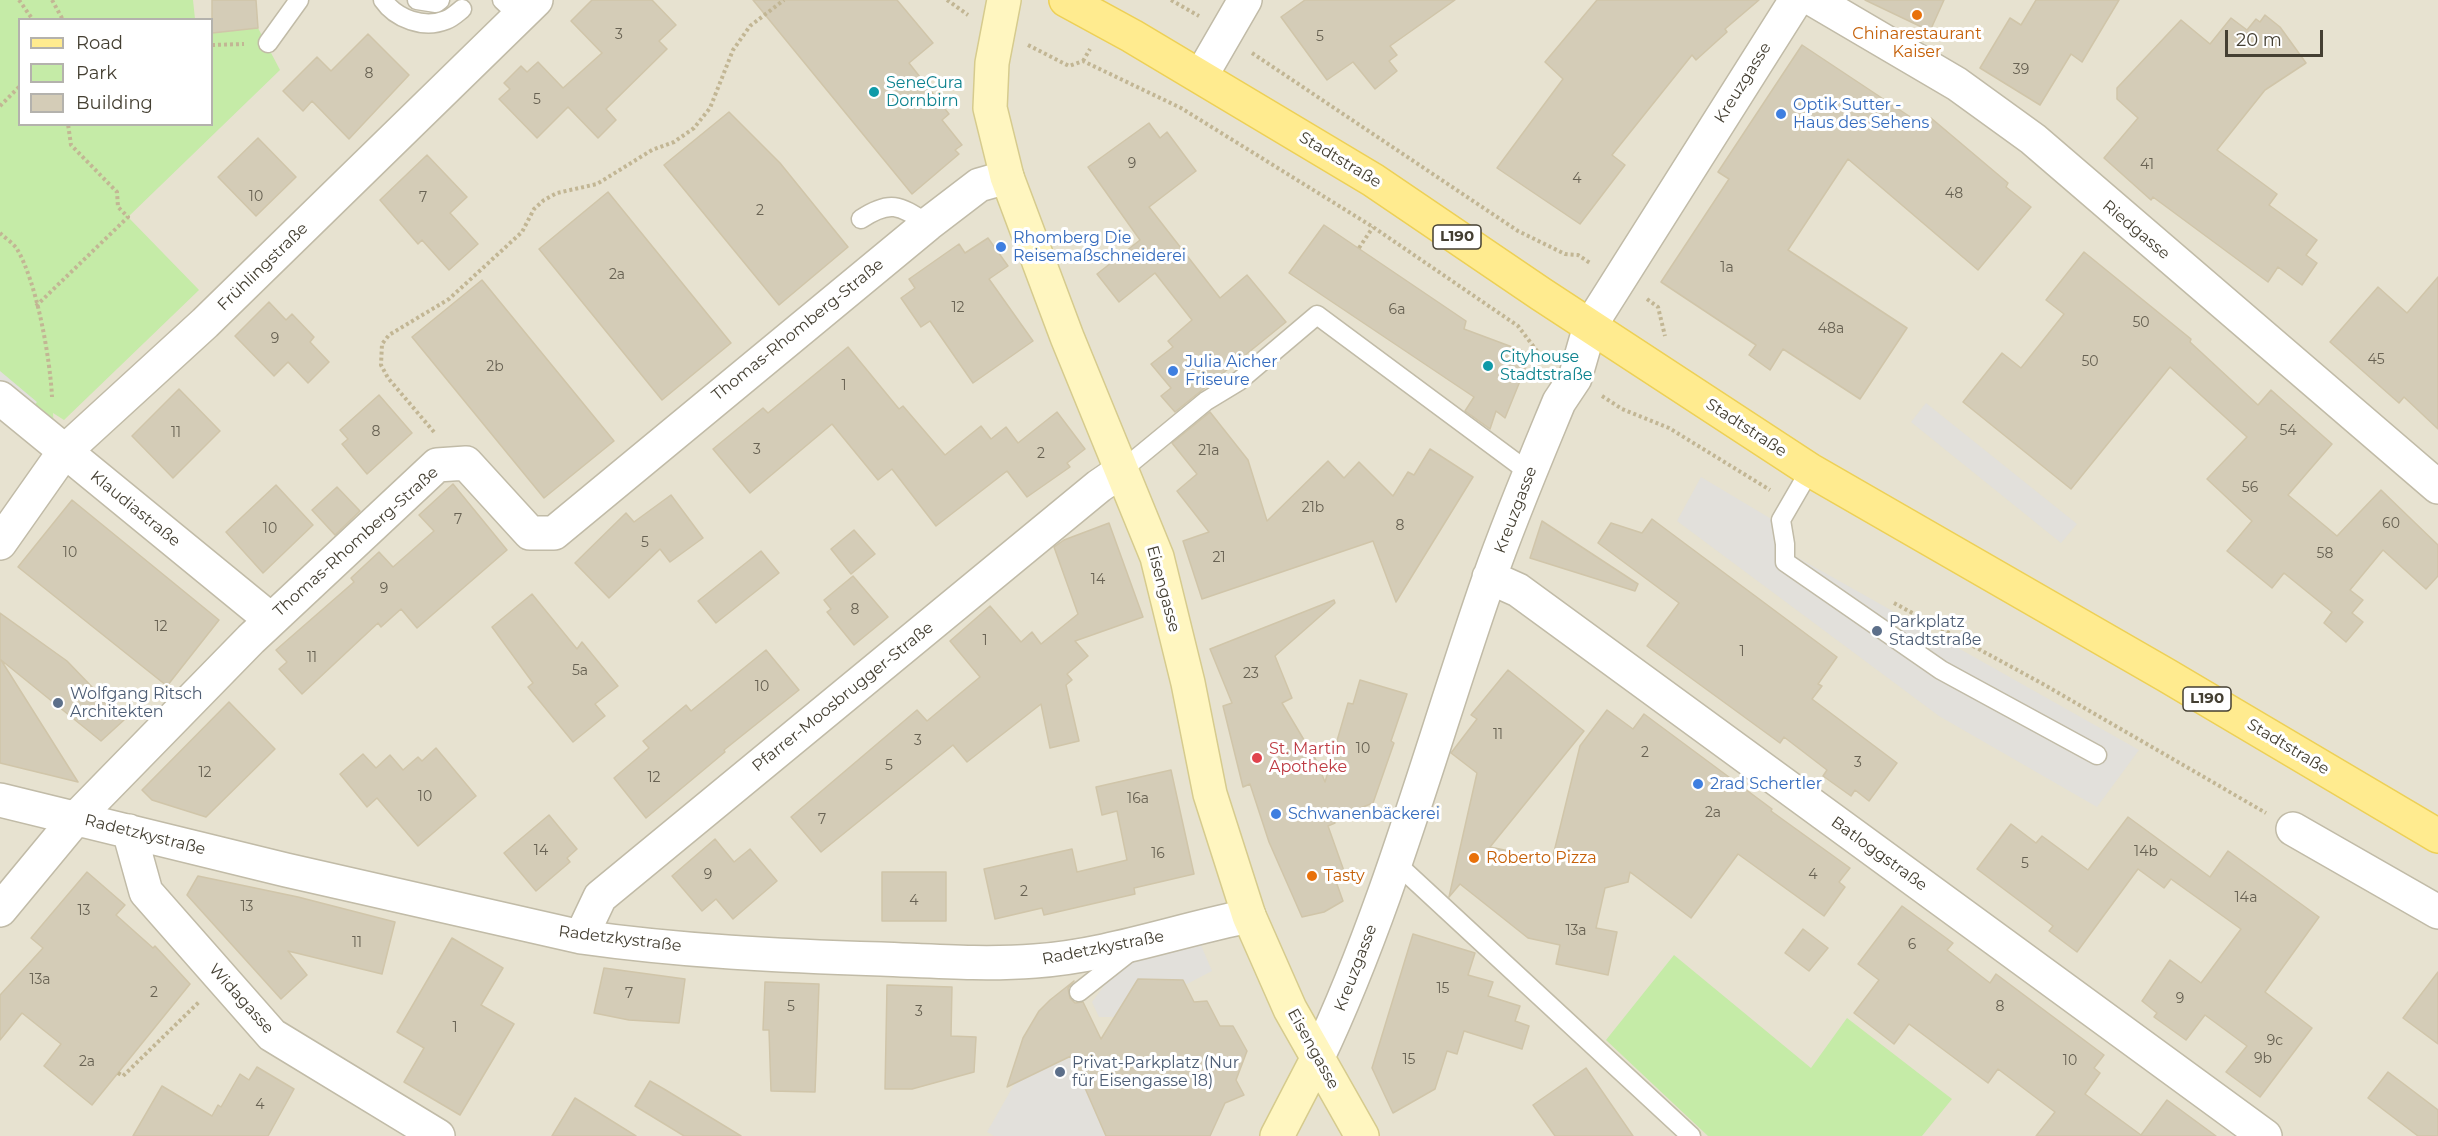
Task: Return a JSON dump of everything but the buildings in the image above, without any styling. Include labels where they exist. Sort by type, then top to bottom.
[{"type":"main road","name":"Eisengasse","points":[[1004,0],[992,63],[990,108],[1007,177],[1121,471],[1157,557],[1188,683],[1210,794],[1249,916],[1290,1009],[1362,1136]]},
{"type":"main road","name":"Stadtstraße","points":[[1066,0],[1201,76],[1374,180],[1590,326],[1810,470],[2166,675],[2438,836]]},
{"type":"main road","points":[[1278,1136],[1317,1059]]},
{"type":"street","points":[[1201,76],[1245,0]]},
{"type":"street","name":"Kreuzgasse","points":[[1317,1059],[1344,1002],[1396,864],[1489,577],[1559,402],[1575,378],[1590,326],[1796,0]]},
{"type":"street","name":"Riedgasse","points":[[1815,0],[1957,84],[2033,139],[2438,487]]},
{"type":"street","name":"Frühlingstraße","points":[[0,543],[64,452],[205,323],[519,5]]},
{"type":"street","name":"Thomas-Rhomberg-Straße","points":[[0,910],[77,817],[270,619],[437,465],[466,463],[530,533],[554,533],[928,224],[979,185],[1007,177]]},
{"type":"street","name":"Klaudiastraße","points":[[0,398],[270,619]]},
{"type":"street","name":"Pfarrer-Moosbrugger-Straße","points":[[581,937],[600,897],[1099,486],[1121,471]]},
{"type":"street","name":"Batloggstraße","points":[[1489,577],[1518,590],[2265,1136]]},
{"type":"street","name":"Radetzkystraße","points":[[0,801],[77,817],[286,870],[581,937],[626,943],[816,957],[970,962],[1036,961],[1142,943],[1215,922],[1249,916]]},
{"type":"street","points":[[2293,829],[2438,912]]},
{"type":"street","name":"Widagasse","points":[[129,831],[146,892],[272,1035],[438,1136]]},
{"type":"lane","points":[[268,43],[299,0]]},
{"type":"lane","points":[[383,0],[403,18],[425,23],[447,20],[462,9]]},
{"type":"lane","points":[[417,0],[436,3],[440,0]]},
{"type":"lane","points":[[861,219],[878,208],[891,206],[903,208],[928,224]]},
{"type":"lane","points":[[1121,471],[1206,401],[1239,381],[1317,315],[1530,473]]},
{"type":"lane","points":[[1810,470],[1781,520],[1785,562],[1941,670],[2097,754]]},
{"type":"lane","points":[[1396,864],[1691,1136]]},
{"type":"lane","points":[[1079,992],[1142,943]]},
{"type":"path","points":[[19,0],[32,18]]},
{"type":"path","points":[[52,0],[62,18]]},
{"type":"path","points":[[452,464],[446,446],[388,378],[381,365],[382,344],[399,326],[448,300],[473,278],[522,232],[534,209],[544,200],[557,193],[597,184],[651,150],[674,142],[694,128],[710,108],[733,50],[750,26],[784,0]]},
{"type":"path","points":[[947,0],[956,9]]},
{"type":"path","points":[[1171,0],[1193,12]]},
{"type":"path","points":[[213,45],[268,43]]},
{"type":"path","points":[[1261,59],[1518,231],[1565,254],[1578,255]]},
{"type":"path","points":[[1069,66],[1083,61],[1181,108],[1373,227],[1518,326],[1540,355]]},
{"type":"path","points":[[0,106],[18,88]]},
{"type":"path","points":[[942,105],[950,99],[958,110]]},
{"type":"path","points":[[36,306],[128,217],[118,207],[117,192],[71,145],[68,126]]},
{"type":"path","points":[[1359,248],[1373,227]]},
{"type":"path","points":[[0,233],[16,247],[36,306],[50,361],[53,402]]},
{"type":"path","points":[[1622,409],[1669,428],[1791,503]]},
{"type":"path","points":[[1888,600],[2169,756],[2293,829]]},
{"type":"path","points":[[118,1073],[123,1076],[152,1045],[224,980]]},
{"type":"shaded area","points":[[0,0],[2438,0],[2438,1136],[0,1136]]},
{"type":"shaded area","points":[[0,371],[37,402],[30,410],[0,385]]},
{"type":"shaded area","points":[[1926,403],[2077,524],[2061,543],[1911,422]]},
{"type":"shaded area","name":"Parkplatz Stadtstraße","points":[[1701,477],[1773,520],[1779,547],[2139,750],[2097,807],[1939,716],[1677,521]]},
{"type":"shaded area","points":[[1200,943],[1212,971],[1185,985],[1182,980],[1138,979],[1114,1017],[1099,1017],[1092,1002],[1119,966]]},
{"type":"shaded area","name":"Privat-Parkplatz (Nur für Eisengasse 18)","points":[[1094,1053],[1079,1076],[1106,1136],[994,1136],[987,1132],[1015,1083],[1046,1068],[1043,1059]]},
{"type":"green space","points":[[0,0],[193,0],[195,18],[18,18],[18,126],[213,126],[213,33],[258,28],[280,70],[128,217],[199,290],[64,420],[53,413],[54,429],[0,382]]},
{"type":"green space","points":[[1674,955],[1811,1068],[1847,1018],[1952,1099],[1922,1136],[1708,1136],[1606,1040]]},
{"type":"place","name":"Chinarestaurant Kaiser","points":[[1917,15]]},
{"type":"place","name":"SeneCura Dornbirn","points":[[874,92]]},
{"type":"place","name":"Optik Sutter - Haus des Sehens","points":[[1781,114]]},
{"type":"place","name":"Rhomberg Die Reisemaßschneiderei","points":[[1001,247]]},
{"type":"place","name":"Cityhouse Stadtstraße","points":[[1488,366]]},
{"type":"place","name":"Julia Aicher Friseure","points":[[1173,371]]},
{"type":"place","name":"Parkplatz Stadtstraße","points":[[1877,631]]},
{"type":"place","name":"Wolfgang Ritsch Architekten","points":[[58,703]]},
{"type":"place","name":"St. Martin Apotheke","points":[[1257,758]]},
{"type":"place","name":"2rad Schertler","points":[[1698,784]]},
{"type":"place","name":"Schwanenbäckerei","points":[[1276,814]]},
{"type":"place","name":"Roberto Pizza","points":[[1474,858]]},
{"type":"place","name":"Tasty","points":[[1312,876]]},
{"type":"place","name":"Privat-Parkplatz (Nur für Eisengasse 18)","points":[[1060,1072]]}]
